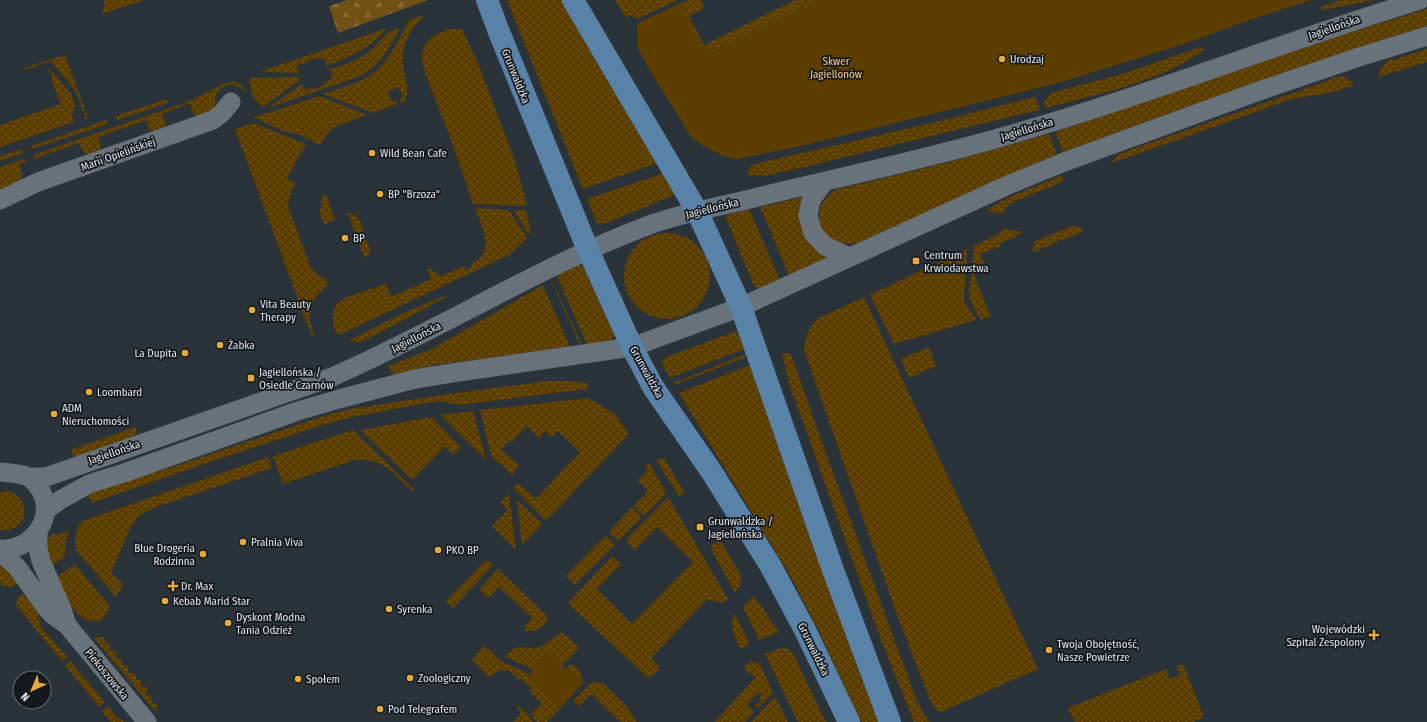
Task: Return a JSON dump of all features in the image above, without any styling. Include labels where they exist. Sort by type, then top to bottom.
[{"type":"main road","name":"Grunwaldzka","points":[[487,0],[588,250],[632,347],[653,387],[715,477],[770,565],[805,630],[849,722]]},
{"type":"main road","points":[[573,0],[696,212],[741,308],[833,570],[890,722]]},
{"type":"street","name":"Jagiellońska","points":[[0,472],[28,477],[46,477],[332,377],[372,359],[588,250],[654,223],[941,153],[1048,123],[1420,0]]},
{"type":"street","name":"Jagiellońska","points":[[46,510],[60,500],[89,484],[339,399],[437,375],[632,347],[741,308],[1008,185],[1089,153],[1331,67],[1427,36]]},
{"type":"street","name":"Marii Opielińskiej","points":[[0,200],[38,182],[213,120],[222,113],[231,102]]},
{"type":"street","points":[[824,182],[812,200],[808,216],[813,233],[825,246],[849,257]]},
{"type":"street","points":[[0,550],[20,546],[29,541],[38,531],[44,520],[46,510],[42,492],[28,477]]},
{"type":"street","name":"Piekoszowska","points":[[38,531],[38,549],[41,561],[68,625]]},
{"type":"street","name":"Piekoszowska","points":[[0,550],[17,567],[47,609],[54,616],[68,625],[147,722]]},
{"type":"green space","points":[[105,0],[145,0],[102,14]]},
{"type":"green space","points":[[348,0],[428,0],[338,33],[329,6]]},
{"type":"green space","points":[[507,0],[562,0],[658,163],[583,189]]},
{"type":"green space","points":[[615,0],[678,0],[637,19],[631,15],[626,18]]},
{"type":"green space","points":[[688,0],[701,0],[704,6],[702,7],[703,9],[689,16],[704,45],[795,0],[820,0],[714,52],[701,46],[679,4]]},
{"type":"green space","name":"Skwer Jagiellonów","points":[[820,0],[1312,0],[1184,44],[1055,84],[796,147],[738,159],[720,154],[691,137],[648,67],[637,46],[638,23],[679,4],[701,46],[714,52]]},
{"type":"green space","points":[[1341,0],[1375,0],[1322,10],[1320,7]]},
{"type":"green space","points":[[1427,9],[1427,26],[1289,71],[1063,152],[1055,132],[1345,34]]},
{"type":"green space","points":[[425,15],[414,27],[406,40],[404,47],[403,62],[407,94],[404,102],[401,103],[400,99],[403,97],[399,87],[388,92],[392,102],[396,100],[398,104],[373,113],[323,94],[364,79],[372,74],[391,53],[409,20]]},
{"type":"green space","points":[[387,28],[367,47],[327,66],[327,62],[320,57],[319,59],[311,60],[303,64],[300,62],[296,69],[299,73],[259,72]]},
{"type":"green space","points":[[398,28],[398,33],[384,55],[374,67],[367,72],[358,77],[268,108],[303,83],[302,87],[308,91],[310,88],[320,87],[328,80],[331,80],[332,73],[328,70],[348,63],[366,54],[389,32]]},
{"type":"green space","points":[[450,29],[462,29],[477,61],[514,158],[527,204],[525,206],[473,204],[454,148],[427,77],[422,57],[425,46],[431,38]]},
{"type":"green space","points":[[1201,47],[1204,50],[1178,66],[1161,74],[1118,89],[1046,108],[1044,102],[1051,93],[1125,73]]},
{"type":"green space","points":[[1427,49],[1427,62],[1378,77],[1383,66],[1392,58],[1393,60]]},
{"type":"green space","points":[[65,55],[88,118],[86,119],[76,92],[51,61],[24,70],[23,68]]},
{"type":"green space","points":[[48,68],[72,95],[75,106],[73,110],[74,112],[71,114],[74,122],[0,147],[0,125],[61,104],[51,78],[51,72],[49,72]]},
{"type":"green space","points":[[1342,76],[1351,80],[1353,84],[1352,86],[1334,92],[1292,99],[1110,163],[1118,155],[1135,148],[1316,85],[1332,78]]},
{"type":"green space","points":[[299,77],[300,80],[263,107],[254,98],[250,87],[250,78]]},
{"type":"green space","points":[[229,82],[240,84],[247,93],[239,87],[231,85],[223,87],[216,95],[214,107],[206,115],[195,115],[192,111],[190,103],[162,114],[165,121],[165,127],[156,132],[150,130],[146,120],[98,137],[101,145],[99,152],[86,154],[79,143],[34,159],[33,155],[190,101]]},
{"type":"green space","points":[[319,96],[367,115],[334,127],[320,145],[299,134],[285,132],[253,117],[271,112]]},
{"type":"green space","points":[[1035,97],[1040,108],[1039,110],[796,169],[764,176],[748,175],[749,168],[754,164],[936,122]]},
{"type":"green space","points":[[167,99],[168,103],[117,120],[115,116]]},
{"type":"green space","points":[[106,120],[108,124],[32,149],[31,146]]},
{"type":"green space","points":[[254,123],[306,144],[287,178],[296,184],[291,192],[288,206],[311,268],[328,282],[314,299],[310,309],[310,319],[314,336],[312,337],[235,129]]},
{"type":"green space","points":[[1049,134],[1057,154],[861,242],[852,244],[835,241],[828,236],[819,223],[819,215],[822,204],[825,199],[835,190],[945,163]]},
{"type":"green space","points":[[21,149],[23,153],[0,161],[0,156]]},
{"type":"green space","points":[[25,159],[26,162],[19,164],[22,173],[21,179],[0,191],[0,167]]},
{"type":"green space","points":[[664,173],[673,188],[674,193],[672,196],[604,224],[597,223],[587,199]]},
{"type":"green space","points":[[1063,175],[1062,182],[1009,204],[1002,214],[986,211],[1005,199]]},
{"type":"green space","points":[[322,195],[327,197],[335,220],[324,224],[320,214]]},
{"type":"green space","points":[[804,197],[808,241],[818,253],[826,258],[789,275],[760,207]]},
{"type":"green space","points":[[475,208],[509,210],[527,238],[509,255],[339,335],[335,331],[333,314],[335,307],[345,298],[385,284],[387,285],[391,297],[431,279],[428,268],[441,276],[464,266],[466,270],[472,267],[471,264],[479,259],[484,253],[486,247],[484,232]]},
{"type":"green space","points":[[749,209],[780,280],[759,289],[754,286],[726,218],[727,215]]},
{"type":"green space","points":[[514,210],[526,210],[531,231],[528,234]]},
{"type":"green space","points":[[347,212],[359,218],[370,250],[367,256],[364,257],[349,216],[346,213]]},
{"type":"green space","points":[[1072,226],[1080,227],[1084,231],[1033,252],[1033,245],[1035,241]]},
{"type":"green space","points":[[1003,229],[1021,231],[1022,233],[1000,243],[1001,246],[980,254],[986,270],[974,275],[991,317],[980,319],[970,300],[969,293],[974,246],[1000,233]]},
{"type":"green space","points":[[667,233],[683,237],[697,246],[706,260],[710,276],[706,292],[697,306],[683,315],[667,319],[651,315],[637,306],[628,292],[624,276],[628,260],[637,246],[651,237]]},
{"type":"green space","points":[[967,249],[964,301],[976,320],[894,344],[870,295]]},
{"type":"green space","points":[[577,265],[582,265],[584,268],[614,334],[612,340],[587,345],[557,276]]},
{"type":"green space","points":[[552,280],[582,345],[580,345]]},
{"type":"green space","points":[[543,285],[570,347],[434,365],[393,375],[388,366],[432,349]]},
{"type":"green space","points":[[450,295],[370,338],[360,342],[348,341],[393,318],[436,299]]},
{"type":"green space","points":[[864,297],[1038,669],[941,712],[937,711],[930,700],[896,612],[804,350],[808,332],[819,318]]},
{"type":"green space","points":[[736,332],[739,335],[744,349],[670,378],[662,363],[664,359]]},
{"type":"green space","points":[[929,347],[936,366],[909,378],[901,359]]},
{"type":"green space","points":[[788,353],[791,355],[794,362],[917,701],[929,722],[914,722],[881,640],[789,383],[782,354]]},
{"type":"green space","points":[[746,354],[747,357],[674,385],[673,383]]},
{"type":"green space","points":[[750,365],[861,677],[880,722],[861,722],[819,631],[790,575],[679,393]]},
{"type":"green space","points":[[546,381],[588,383],[587,389],[460,405],[438,401],[352,417],[210,462],[92,503],[86,492],[106,484],[167,469],[317,418],[350,409]]},
{"type":"green space","points":[[588,398],[615,414],[629,434],[546,521],[513,488],[518,483],[536,499],[580,452],[558,431],[551,437],[545,431],[539,438],[527,426],[511,443],[509,441],[501,449],[519,465],[512,475],[491,455],[480,410]]},
{"type":"green space","points":[[473,411],[486,460],[440,415]]},
{"type":"green space","points":[[432,417],[461,447],[453,455],[445,446],[412,480],[360,430]]},
{"type":"green space","points":[[135,427],[137,432],[133,437],[74,457],[71,453],[73,449]]},
{"type":"green space","points":[[353,430],[415,490],[413,492],[386,467],[378,463],[361,460],[349,461],[283,484],[273,456]]},
{"type":"green space","points":[[268,457],[272,468],[156,507],[140,515],[131,526],[111,573],[123,584],[116,597],[76,550],[75,542],[77,529],[85,520]]},
{"type":"green space","points":[[664,458],[684,494],[679,496],[656,460]]},
{"type":"green space","points":[[649,463],[666,493],[644,516],[634,506],[648,491],[638,480],[648,471],[645,467]]},
{"type":"green space","points":[[9,491],[17,495],[22,501],[24,515],[21,522],[16,527],[9,530],[0,530],[0,492]]},
{"type":"green space","points":[[509,494],[516,550],[492,526],[508,510],[501,502]]},
{"type":"green space","points":[[667,498],[669,498],[728,599],[721,602],[707,599],[651,658],[659,667],[659,670],[653,675],[647,677],[568,603],[612,556],[621,564],[597,589],[632,624],[693,562],[657,527],[635,550],[627,541],[627,539]]},
{"type":"green space","points":[[517,500],[542,524],[522,545]]},
{"type":"green space","points":[[632,507],[642,517],[618,541],[609,532]]},
{"type":"green space","points":[[69,530],[66,540],[65,556],[52,565],[48,561],[47,544],[49,537],[51,534],[60,534]]},
{"type":"green space","points":[[606,535],[615,545],[575,585],[566,576]]},
{"type":"green space","points":[[720,540],[741,575],[741,584],[735,593],[710,547]]},
{"type":"green space","points":[[485,561],[489,561],[493,565],[453,608],[446,601]]},
{"type":"green space","points":[[0,562],[6,565],[18,583],[12,587],[3,586],[0,582]]},
{"type":"green space","points":[[75,564],[110,607],[102,620],[93,621],[85,619],[78,614],[64,592],[57,577]]},
{"type":"green space","points":[[498,569],[545,614],[548,621],[543,626],[531,631],[524,630],[525,626],[532,618],[499,587],[488,598],[479,589]]},
{"type":"green space","points":[[24,594],[37,610],[41,627],[67,657],[62,661],[16,605],[18,597]]},
{"type":"green space","points":[[754,596],[779,632],[759,640],[743,607]]},
{"type":"green space","points":[[735,614],[749,643],[742,648],[739,647],[732,626]]},
{"type":"green space","points":[[562,633],[579,648],[562,666],[549,654],[534,670],[505,657],[514,648],[540,647]]},
{"type":"green space","points":[[95,637],[104,637],[106,643],[110,643],[110,650],[116,651],[116,658],[122,659],[122,665],[128,666],[128,673],[136,674],[136,680],[141,680],[141,687],[147,687],[146,695],[152,696],[151,703],[157,704],[157,710],[154,710],[95,639]]},
{"type":"green space","points":[[484,646],[501,661],[525,672],[538,682],[580,683],[566,669],[572,664],[580,671],[583,683],[547,722],[537,722],[531,714],[542,703],[530,692],[531,688],[522,679],[520,681],[508,669],[505,672],[501,669],[493,675],[488,676],[472,660]]},
{"type":"green space","points":[[781,648],[788,649],[793,653],[826,722],[798,722],[765,654]]},
{"type":"green space","points":[[549,653],[580,683],[558,706],[539,687],[538,682],[530,674]]},
{"type":"green space","points":[[70,661],[105,702],[99,707],[65,665]]},
{"type":"green space","points":[[752,661],[760,664],[773,693],[757,709],[755,705],[762,700],[760,698],[762,695],[759,693],[757,695],[756,694],[747,705],[754,712],[745,722],[715,722],[755,678],[755,676],[746,672],[745,669],[746,665]]},
{"type":"green space","points":[[1183,664],[1204,717],[1193,722],[1075,722],[1068,708],[1166,669],[1170,679],[1180,675],[1177,666]]},
{"type":"green space","points":[[592,682],[603,683],[627,707],[637,722],[620,722],[591,694],[579,706],[573,701]]},
{"type":"green space","points":[[775,697],[788,722],[751,722]]},
{"type":"green space","points":[[517,705],[533,722],[514,722],[521,713],[517,708]]},
{"type":"green space","points":[[108,706],[117,718],[125,722],[111,722],[102,711]]},
{"type":"place","name":"Urodzaj","points":[[1002,59]]},
{"type":"place","name":"Wild Bean Cafe","points":[[372,153]]},
{"type":"place","name":"BP \"Brzoza\"","points":[[380,194]]},
{"type":"place","name":"BP","points":[[345,238]]},
{"type":"place","name":"Centrum Krwiodawstwa","points":[[916,261]]},
{"type":"place","name":"Vita Beauty Therapy","points":[[252,310]]},
{"type":"place","name":"Żabka","points":[[220,345]]},
{"type":"place","name":"La Dupita","points":[[185,353]]},
{"type":"place","name":"Jagiellońska / Osiedle Czarnów","points":[[251,378]]},
{"type":"place","name":"Loombard","points":[[89,392]]},
{"type":"place","name":"ADM Nieruchomości","points":[[54,414]]},
{"type":"place","name":"Grunwaldzka / Jagiellońska","points":[[700,527]]},
{"type":"place","name":"Pralnia Viva","points":[[243,542]]},
{"type":"place","name":"PKO BP","points":[[438,550]]},
{"type":"place","name":"Blue Drogeria Rodzinna","points":[[203,554]]},
{"type":"place","name":"Dr. Max","points":[[173,586]]},
{"type":"place","name":"Kebab Marid Star","points":[[165,601]]},
{"type":"place","name":"Syrenka","points":[[389,609]]},
{"type":"place","name":"Dyskont Modna Tania Odzież","points":[[228,623]]},
{"type":"place","name":"Wojewódzki Szpital Zespolony","points":[[1374,635]]},
{"type":"place","name":"Twoja Obojętność, Nasze Powietrze","points":[[1049,650]]},
{"type":"place","name":"Zoologiczny","points":[[410,678]]},
{"type":"place","name":"Społem","points":[[298,679]]},
{"type":"place","name":"Pod Telegrafem","points":[[380,709]]}]
